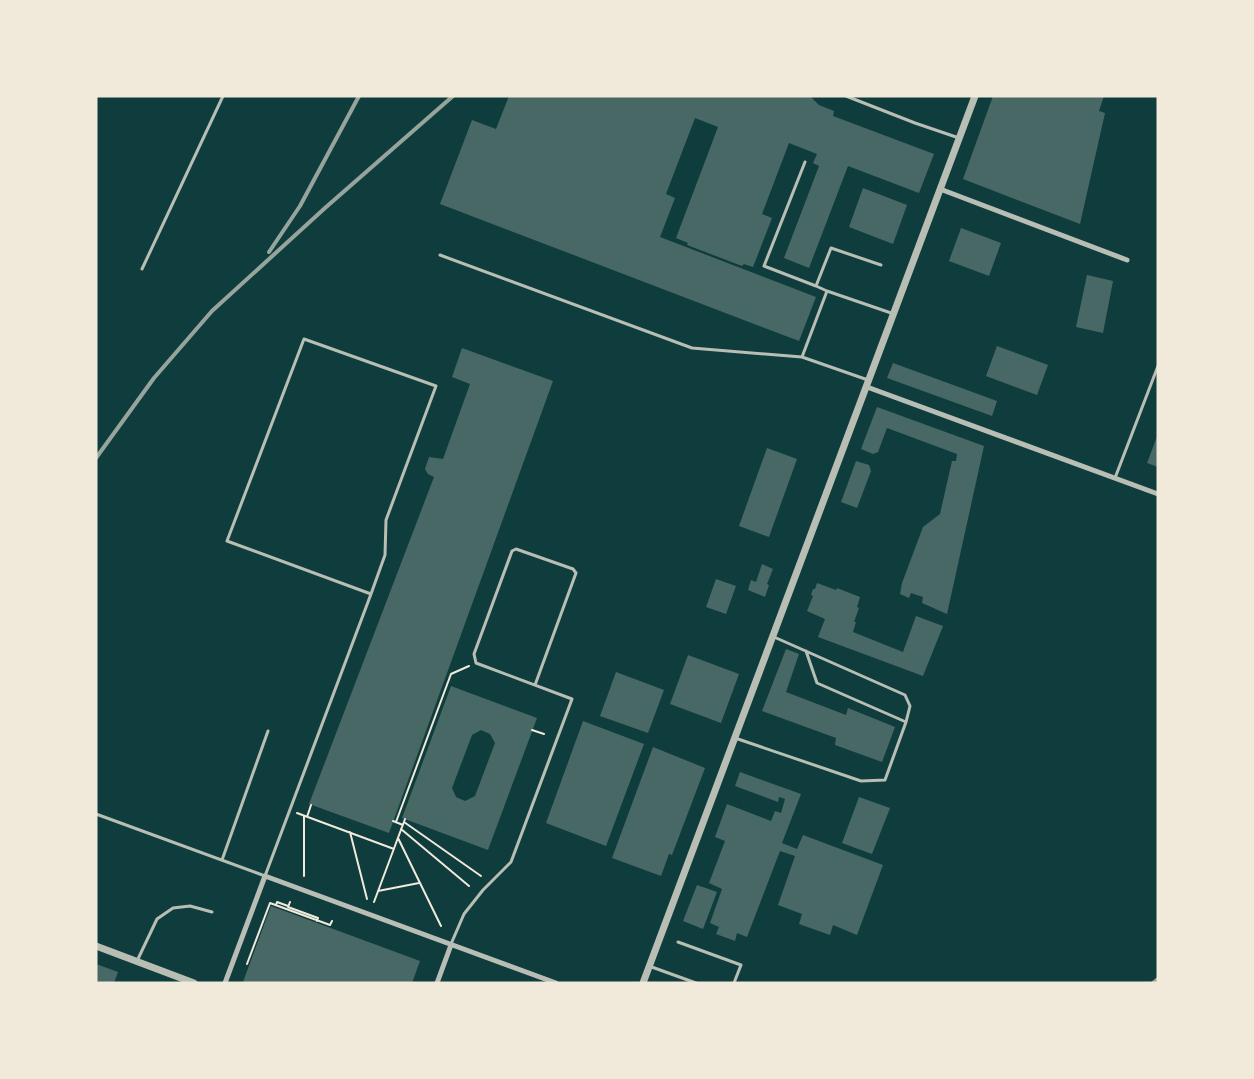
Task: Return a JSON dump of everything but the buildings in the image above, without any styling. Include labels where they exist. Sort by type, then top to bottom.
[{"type":"street","points":[[643,983],[975,96]]},
{"type":"street","points":[[940,189],[1127,260]]},
{"type":"street","points":[[868,383],[1158,494]]},
{"type":"street","points":[[225,983],[265,876],[556,983]]},
{"type":"street","points":[[437,983],[451,945]]},
{"type":"street","points":[[96,946],[194,983]]},
{"type":"lane","points":[[142,269],[224,96]]},
{"type":"lane","points":[[846,96],[959,138]]},
{"type":"lane","points":[[804,162],[764,266],[827,291],[894,314]]},
{"type":"lane","points":[[816,286],[831,248],[881,265]]},
{"type":"lane","points":[[440,255],[692,348],[802,357],[868,383]]},
{"type":"lane","points":[[802,357],[827,291]]},
{"type":"lane","points":[[96,814],[265,876],[385,555],[386,520],[436,386],[304,340],[227,541],[370,594]]},
{"type":"lane","points":[[1115,478],[1158,366]]},
{"type":"lane","points":[[451,945],[464,914],[483,890],[510,862],[572,699],[476,663],[474,654],[512,551],[516,549],[573,569],[576,573],[535,685]]},
{"type":"lane","points":[[734,737],[861,781],[885,780],[910,706],[905,695],[772,636]]},
{"type":"lane","points":[[806,651],[817,683],[906,722]]},
{"type":"lane","points":[[222,860],[268,731]]},
{"type":"lane","points":[[137,962],[157,919],[173,908],[190,906],[212,912]]},
{"type":"lane","points":[[678,942],[741,964],[734,983]]},
{"type":"lane","points":[[649,966],[696,983]]},
{"type":"path","points":[[476,663],[451,674],[395,822],[403,823],[481,876]]},
{"type":"path","points":[[532,730],[544,734]]},
{"type":"path","points":[[304,876],[306,816],[312,805]]},
{"type":"path","points":[[296,813],[394,849]]},
{"type":"path","points":[[374,902],[405,818]]},
{"type":"path","points":[[401,829],[469,886]]},
{"type":"path","points":[[350,832],[367,899]]},
{"type":"path","points":[[398,838],[441,926]]},
{"type":"path","points":[[378,891],[419,882]]},
{"type":"path","points":[[276,905],[278,902],[289,906],[318,918],[317,921]]},
{"type":"path","points":[[289,906],[290,902]]},
{"type":"path","points":[[247,964],[270,903],[330,926],[332,921]]},
{"type":"railway","points":[[269,252],[300,206],[359,96]]},
{"type":"railway","points":[[96,458],[154,378],[212,311],[325,208],[453,96]]},
{"type":"railway","points":[[1153,983],[1158,979]]}]
